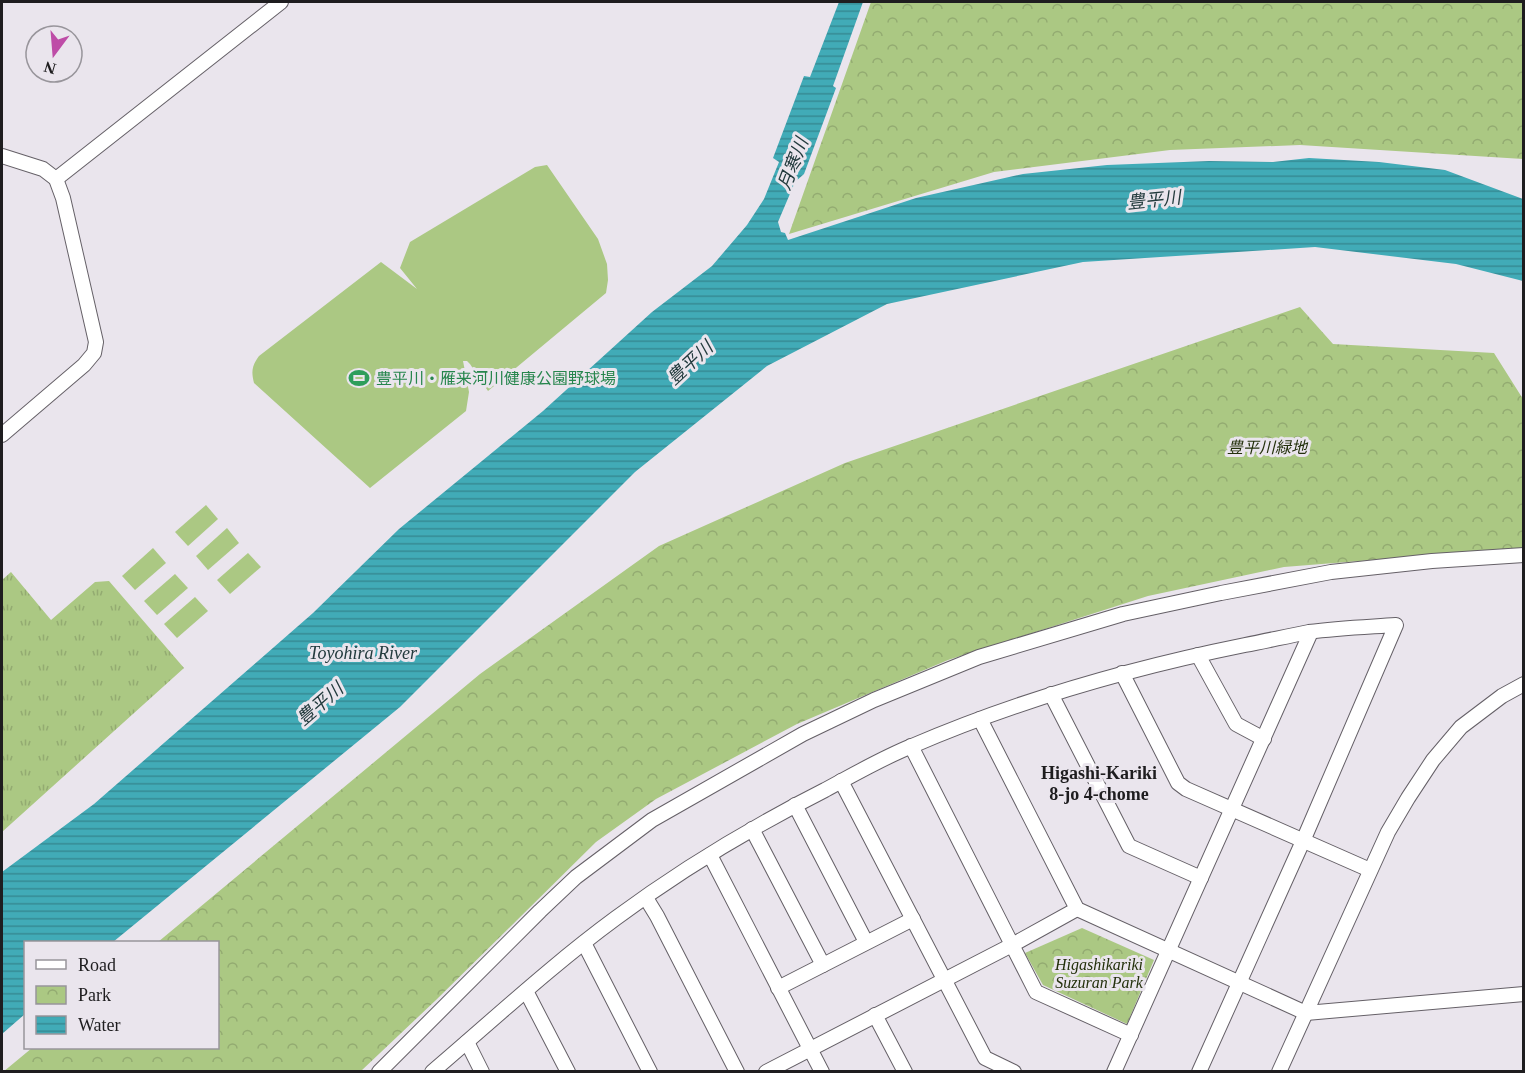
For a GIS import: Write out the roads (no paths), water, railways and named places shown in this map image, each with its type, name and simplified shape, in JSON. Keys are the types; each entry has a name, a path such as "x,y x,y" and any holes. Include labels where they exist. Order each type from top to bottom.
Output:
{"street":[{"path":"56,179 281,2"},
{"path":"2,156 43,169 56,179 63,198 96,340 94,353 84,365 2,435"},
{"path":"379,1071 576,877 652,820 803,734 874,700 979,657 1123,614 1331,572 1432,561 1524,555"},
{"path":"432,1071 584,943 675,877 795,805 910,746 1051,694 1122,673 1311,632 1396,625 1303,841 1199,1071"},
{"path":"1114,1071 1311,632"},
{"path":"1198,655 1236,724 1264,739"},
{"path":"1122,673 1178,783 1186,789 1370,870"},
{"path":"1280,1071 1370,870 1388,832 1408,798 1433,760 1461,727 1502,696 1524,684"},
{"path":"1051,694 1129,846 1201,878"},
{"path":"980,719 1077,909 1306,1014 1524,994"},
{"path":"910,746 1036,992 1131,1035"},
{"path":"842,781 985,1058 1014,1071"},
{"path":"795,805 866,942"},
{"path":"752,829 822,964"},
{"path":"710,855 822,1071"},
{"path":"646,898 737,1071"},
{"path":"766,1071 1012,945 1077,909"},
{"path":"778,988 913,919"},
{"path":"584,943 650,1071"},
{"path":"526,991 568,1071"},
{"path":"875,1015 905,1071"},
{"path":"467,1042 482,1071"}],"water":[{"name":"Toyohira River","path":"839,2 863,2 833,86 836,88 804,174 795,182 778,222 781,232 785,233 788,240 916,198 1023,174 1107,165 1209,161 1273,162 1309,158 1379,162 1445,170 1523,199 1523,281 1456,264 1315,247 1083,262 887,304 767,366 635,472 400,707 114,941 24,941 24,1015 2,1034 2,872 94,804 313,613 399,529 543,411 652,312 712,266 747,225 764,199 779,162 773,158 804,76 810,77"}],"place":[{"name":"豊平川・雁来河川健康公園野球場","path":"359,378"}],"district":[{"name":"Higashi-Kariki 8-jo 4-chome","path":"1099,783"}],"water label":[{"name":"月寒川","path":"793,164"},
{"name":"豊平川","path":"1154,200"},
{"name":"豊平川","path":"690,363"},
{"name":"豊平川","path":"320,704"}],"park label":[{"name":"豊平川緑地","path":"1267,447"},
{"name":"Higashikariki Suzuran Park","path":"1099,973"}]}
